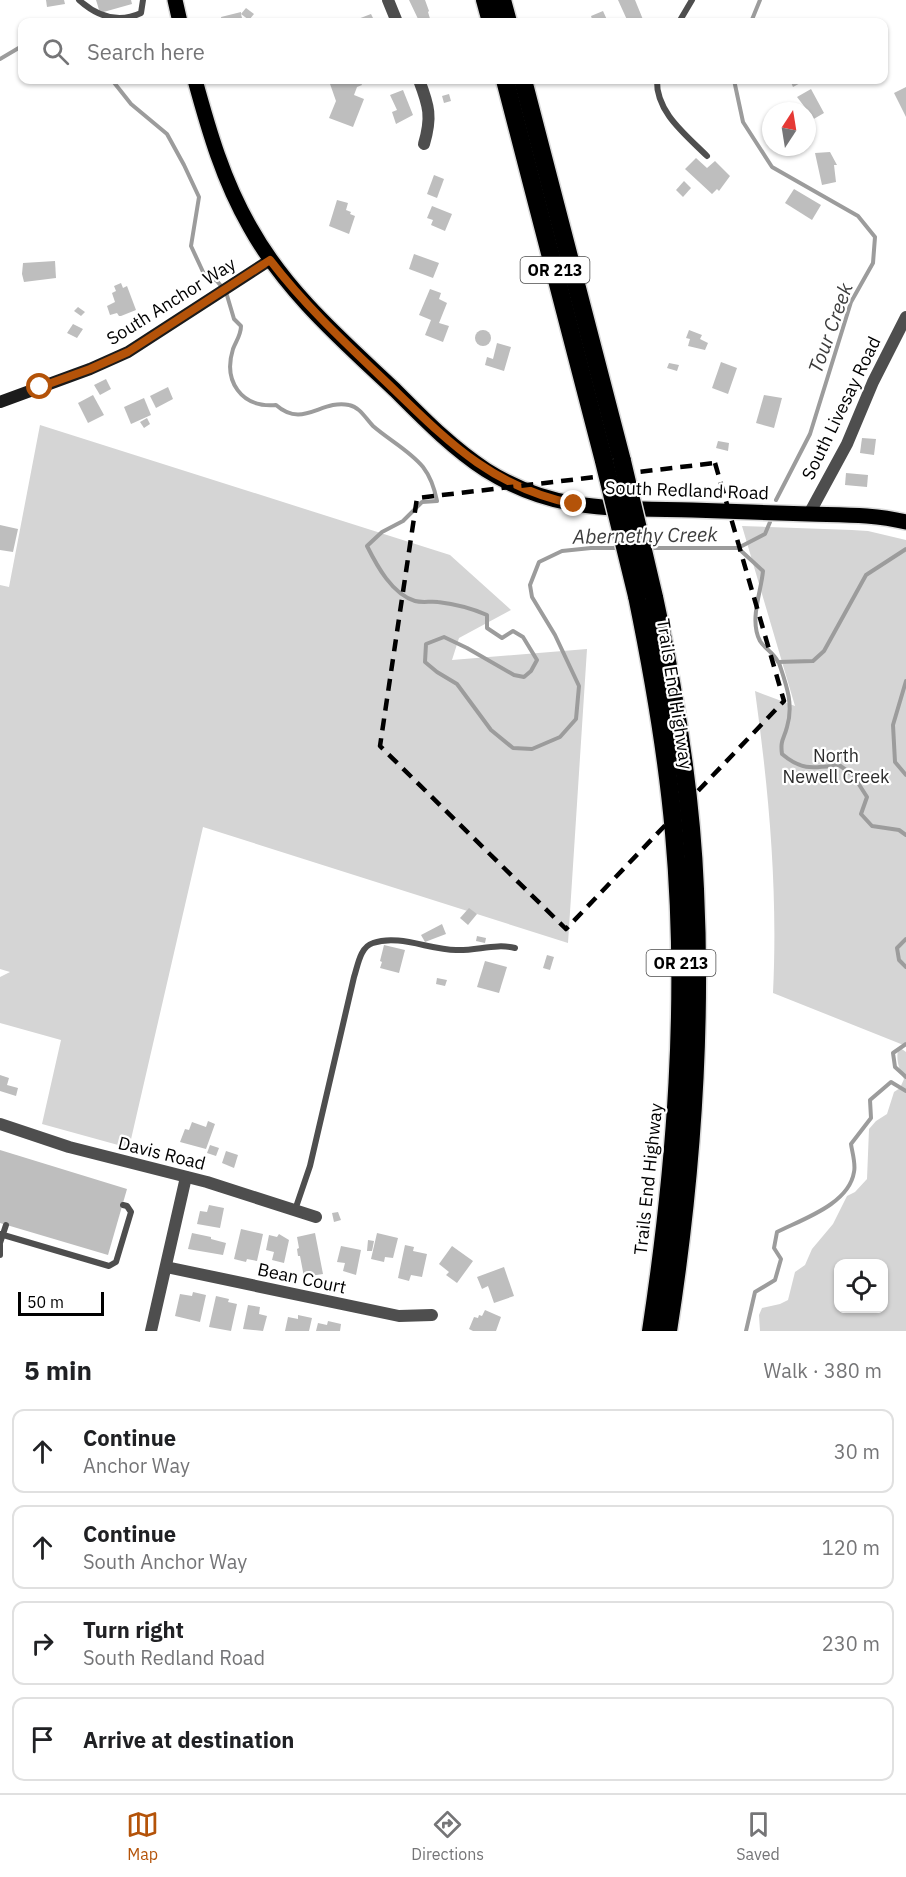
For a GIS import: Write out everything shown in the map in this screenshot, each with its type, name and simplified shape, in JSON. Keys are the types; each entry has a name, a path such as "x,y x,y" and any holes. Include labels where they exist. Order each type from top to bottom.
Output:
{"highway":[{"path":"485,0 490,18"},
{"path":"502,0 507,18"},
{"name":"Trails End Highway","path":"506,84 613,461"},
{"name":"Trails End Highway","path":"523,84 646,597 669,666 689,805 698,955 697,1050 693,1120 681,1241 668,1331"},
{"name":"Trails End Highway","path":"646,597 678,875 680,955 678,1098 670,1190 651,1331"}],"main road":[{"path":"174,0 179,18"},
{"name":"South Redland Road","path":"196,84 220,164 250,227 270,260 324,322 441,435 477,465 509,483 554,500 590,506 849,514 906,522"}],"street":[{"path":"388,0 395,18"},
{"path":"421,84 429,105 430,116 424,144"},
{"name":"South Anchor Way","path":"0,402 90,369 128,352 270,260"},
{"name":"South Livesay Road","path":"809,514 847,444 873,382 906,317"},
{"name":"Davis Road","path":"0,1124 69,1147 186,1177 316,1217"},
{"path":"151,1331 186,1177"},
{"name":"Bean Court","path":"166,1267 399,1316 432,1315"}],"lane":[{"path":"79,0 100,16 119,18"},
{"path":"131,18 141,13 143,0"},
{"path":"681,18 692,0"},
{"path":"657,84 657,93 670,119 706,156"},
{"path":"295,1211 310,1166 354,977 364,949 372,943 386,940 452,950 470,951 503,945 515,948"},
{"path":"1,1234 109,1266 116,1262 131,1212 123,1204"},
{"path":"0,1255 1,1234 6,1225"}],"highlighted area":[{"path":"715,463 784,701 566,929 380,746 417,498"}],"green space":[{"path":"40,425 450,555 511,610 459,638 452,660 587,649 568,943 203,827 129,1148 42,1124 61,1040 0,1023 0,977 10,972 0,969 0,585 9,587"},
{"name":"North Newell Creek","path":"742,526 868,531 906,540 906,1046 773,993 774,916 771,841 755,691 795,706"},
{"path":"899,1047 906,1052 906,1331 760,1331 759,1315 762,1308 788,1300 795,1272 805,1265 812,1249 833,1224 847,1196 855,1192 867,1179 869,1129 887,1114 894,1092 900,1088 904,1079 897,1055"}],"building":[{"path":"46,0 64,0 65,4 47,7"},
{"path":"96,0 131,0 132,4 100,13"},
{"path":"409,0 425,0 430,18 418,18"},
{"path":"618,0 635,0 642,18 626,18"},
{"path":"246,8 254,14 251,18 241,14"},
{"path":"603,11 606,18 592,18 591,16"},
{"path":"241,12 242,18 221,18 221,17"},
{"path":"371,14 373,18 360,18"},
{"path":"330,84 362,84 357,87 354,95 364,99 353,127 329,118 336,101"},
{"path":"906,87 906,117 894,93"},
{"path":"811,89 824,113 816,118 816,102 801,102 797,97"},
{"path":"403,90 413,115 396,124 392,112 397,110 390,95"},
{"path":"449,94 451,101 444,103 442,96"},
{"path":"830,152 837,165 834,165 836,182 822,185 816,153"},
{"path":"696,158 707,168 715,161 730,176 719,191 717,189 712,194 685,169"},
{"path":"434,175 444,179 437,198 427,194"},
{"path":"684,181 691,188 683,197 676,190"},
{"path":"794,189 821,205 812,220 785,203"},
{"path":"337,200 348,203 346,210 355,216 349,234 329,226"},
{"path":"432,206 452,214 445,231 431,225 433,220 427,218"},
{"path":"414,254 439,263 433,278 409,269"},
{"path":"55,261 56,278 24,282 23,263"},
{"path":"121,283 123,288 127,286 136,310 121,316 117,313 110,315 107,306 115,302 112,293 116,291 114,286"},
{"path":"430,289 441,293 439,299 447,303 439,323 449,326 443,342 425,335 431,320 419,315"},
{"path":"78,307 85,312 81,316 74,311"},
{"path":"73,324 83,329 77,338 67,333"},
{"path":"483,330 491,338 483,346 475,338"},
{"path":"689,330 702,335 700,339 708,343 705,350 688,346 690,339 686,338"},
{"path":"497,343 511,347 504,371 485,365 487,357 493,359"},
{"path":"721,362 737,368 728,394 712,388"},
{"path":"669,363 679,365 677,371 667,368"},
{"path":"106,379 111,389 100,395 94,385"},
{"path":"168,387 173,399 156,408 150,396"},
{"path":"93,395 104,415 88,423 78,403"},
{"path":"764,395 782,398 774,428 756,423"},
{"path":"144,398 151,415 131,424 124,407"},
{"path":"147,418 150,424 144,428 140,422"},
{"path":"862,438 876,439 874,455 860,453"},
{"path":"718,441 729,443 728,451 716,448"},
{"path":"846,473 868,475 867,487 845,485"},
{"path":"0,525 18,529 13,552 0,550"},
{"path":"469,908 477,914 468,925 460,918"},
{"path":"442,924 446,934 425,942 421,935"},
{"path":"477,936 486,938 485,943 476,941"},
{"path":"384,945 405,950 399,973 380,968"},
{"path":"547,955 554,957 550,970 543,968"},
{"path":"485,961 507,967 499,993 477,987"},
{"path":"437,978 447,980 445,986 436,984"},
{"path":"0,1075 9,1078 7,1085 18,1088 16,1096 0,1091"},
{"path":"208,1121 215,1124 206,1149 180,1142 185,1129 189,1130 192,1122 206,1127"},
{"path":"210,1145 219,1148 216,1156 207,1153"},
{"path":"0,1150 127,1189 108,1255 0,1223"},
{"path":"226,1151 238,1155 234,1168 222,1163"},
{"path":"209,1205 224,1208 220,1228 197,1224 200,1211 207,1212"},
{"path":"338,1212 341,1220 334,1222 332,1213"},
{"path":"241,1229 263,1234 257,1261 247,1259 246,1262 234,1259"},
{"path":"192,1233 226,1243 223,1255 188,1249"},
{"path":"315,1233 323,1274 304,1277 300,1256 298,1256 297,1237"},
{"path":"377,1233 398,1238 393,1258 385,1257 384,1262 371,1259"},
{"path":"279,1234 289,1240 284,1263 272,1260 274,1252 266,1250 269,1235 277,1237"},
{"path":"368,1240 374,1241 372,1251 367,1251"},
{"path":"405,1245 414,1247 413,1251 427,1254 422,1277 411,1275 409,1281 398,1278"},
{"path":"341,1246 361,1250 356,1275 343,1271 345,1263 337,1262"},
{"path":"452,1246 473,1261 457,1283 446,1275 449,1272 439,1264"},
{"path":"504,1267 514,1296 494,1303 488,1286 482,1289 477,1277"},
{"path":"193,1292 206,1295 200,1322 175,1316 180,1294 192,1296"},
{"path":"216,1296 229,1299 228,1302 237,1304 231,1331 209,1327"},
{"path":"248,1305 260,1307 259,1314 267,1316 263,1331 243,1329"},
{"path":"485,1310 501,1317 496,1331 469,1329 474,1317 482,1316"},
{"path":"298,1315 312,1318 309,1331 285,1331 288,1317 298,1319"},
{"path":"328,1321 341,1324 340,1331 316,1331 318,1323 327,1325"}],"waterway":[{"name":"Tour Creek","path":"753,18 760,0"},
{"name":"Abernethy Creek","path":"0,59 18,48"},
{"name":"Abernethy Creek","path":"115,84 131,104 167,134 199,197 191,246 204,274 217,281 226,292 234,319 241,326 231,361 233,382 238,390 253,402 276,405 286,412 295,414 304,414 339,404 353,406 373,426 418,461 426,471 437,501 422,502 403,521 382,532 367,546 392,586 407,597 418,602 444,603 475,610 487,615 487,628 502,638 513,631 523,637 537,660 531,671 524,677 514,675 444,637 426,644 425,662 457,684 491,730 513,748 532,749 560,737 576,719 579,686 555,635 532,597 530,585 539,562 562,551 620,548"},
{"name":"Tour Creek","path":"735,84 743,122 772,167 858,216 875,237 873,263 851,302 810,434 776,500"},
{"name":"Tour Creek","path":"738,548 765,534 770,522"},
{"name":"Abernethy Creek","path":"648,548 738,548 763,571 756,615 757,633 762,644 778,662 813,661 824,651 866,575 906,549"},
{"path":"779,663 790,710 782,742 782,754 802,766 839,765 853,775 867,797 861,814 872,826 899,830 906,835"},
{"name":"Abernethy Creek","path":"906,681 893,725 895,762 906,775"},
{"path":"906,939 897,948 899,960 906,967"},
{"path":"906,1044 893,1053 895,1067 906,1077"},
{"path":"746,1331 755,1292 775,1280 781,1259 774,1248 777,1232 811,1216 844,1193 854,1169 851,1144 871,1118 870,1100 891,1082 906,1091"}],"route":[{"path":"40,387 128,352 270,260 324,322 441,435 477,465 519,488 574,504"}]}
